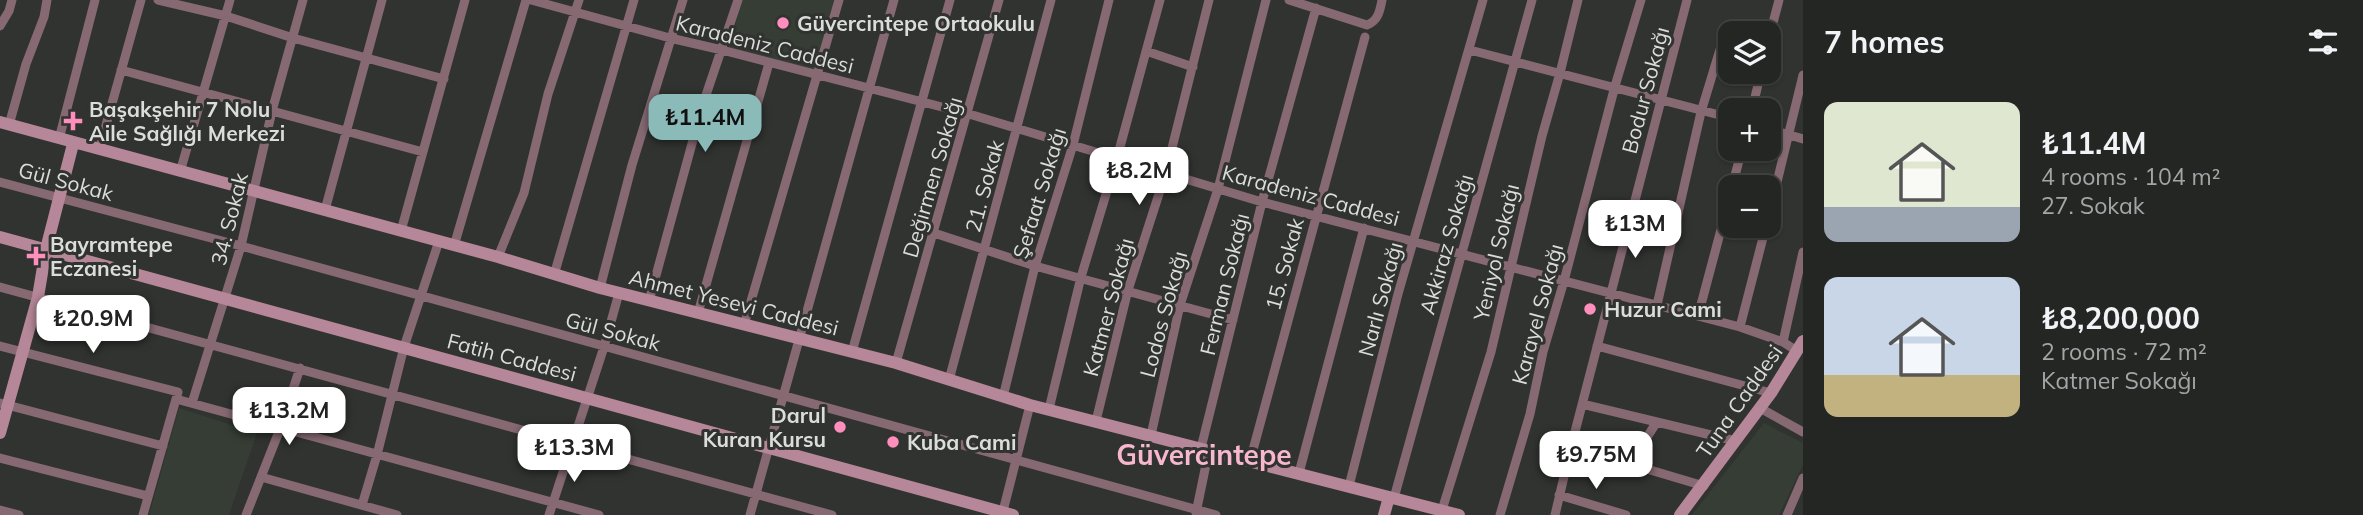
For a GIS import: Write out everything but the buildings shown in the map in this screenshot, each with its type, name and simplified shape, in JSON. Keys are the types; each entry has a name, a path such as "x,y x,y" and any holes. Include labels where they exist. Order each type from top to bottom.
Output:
{"main road":[{"name":"Ahmet Yesevi Caddesi","path":"4,124 498,257 600,288 896,363 1030,405 1459,515"},
{"path":"0,433 4,404 38,297 46,249 73,144"},
{"name":"Fatih Caddesi","path":"0,237 404,346 1006,514"},
{"name":"Tuna Caddesi","path":"1680,515 1771,393 1800,346"},
{"path":"1384,515 1392,497"}],"street":[{"path":"0,26 12,0"},
{"path":"4,124 44,17 47,0"},
{"path":"59,139 95,0"},
{"path":"99,149 141,0"},
{"path":"158,0 226,16 293,38 444,79"},
{"path":"180,172 230,0"},
{"name":"34. Sokak","path":"192,403 241,246 272,111 303,0"},
{"path":"325,210 382,0"},
{"path":"401,231 465,0"},
{"path":"454,246 529,0"},
{"name":"Karadeniz Caddesi","path":"529,0 922,101 1262,202 1740,327 1800,346"},
{"path":"498,257 524,193 548,94 579,0"},
{"path":"554,275 634,0"},
{"path":"600,288 683,0"},
{"path":"649,301 702,107 738,0"},
{"path":"744,325 839,0"},
{"path":"750,515 894,0"},
{"path":"852,352 950,0"},
{"name":"Değirmen Sokağı","path":"896,363 969,114 999,0"},
{"name":"21. Sokak","path":"949,380 1051,0"},
{"name":"Şefaat Sokağı","path":"1003,397 1035,266 1073,145 1109,0"},
{"path":"1049,410 1081,277 1160,0"},
{"name":"Katmer Sokağı","path":"1096,421 1128,290 1166,172 1209,0"},
{"name":"Lodos Sokağı","path":"1150,436 1180,305 1218,189 1266,0"},
{"path":"1289,0 1367,25 1373,23 1379,15 1382,0"},
{"name":"Narlı Sokağı","path":"1349,486 1414,240 1483,0"},
{"name":"Akkiraz Sokağı","path":"1392,497 1532,0"},
{"name":"Yeniyol Sokağı","path":"1442,510 1490,352 1578,0"},
{"name":"Karayel Sokağı","path":"1500,515 1530,414 1543,352 1615,86 1641,0"},
{"name":"Bodur Sokağı","path":"1555,515 1687,0"},
{"path":"1773,21 1779,0"},
{"name":"Ferman Sokağı","path":"1197,513 1205,449 1233,320 1262,202 1316,8"},
{"name":"15. Sokak","path":"1250,461 1365,37"},
{"path":"1470,50 1718,115"},
{"path":"1146,51 1193,67"},
{"path":"1657,305 1702,111 1718,57"},
{"path":"698,313 769,63"},
{"path":"121,70 423,152"},
{"path":"1780,175 1803,75"},
{"path":"1781,132 1803,139"},
{"name":"Gül Sokak","path":"0,182 785,395 1197,513 1216,515"},
{"path":"1298,473 1364,228"},
{"path":"934,233 1035,266 1233,320"},
{"path":"1698,316 1719,238"},
{"path":"1740,327 1763,238"},
{"path":"362,505 404,346 439,241"},
{"path":"1783,342 1803,252"},
{"path":"0,286 832,515"},
{"path":"549,515 619,293"},
{"path":"0,346 177,395 192,403 280,429 600,515"},
{"path":"1597,346 1771,393"},
{"path":"246,515 280,429 300,368"},
{"path":"143,515 177,395"},
{"path":"4,404 163,446"},
{"path":"1582,404 1736,441"},
{"path":"1006,514 1015,459 1030,405"},
{"path":"1760,408 1803,432"},
{"path":"1630,464 1657,423"},
{"path":"1570,451 1630,464 1704,486"},
{"path":"0,458 148,496"},
{"path":"261,477 397,515"},
{"path":"1787,515 1803,478"},
{"path":"1559,495 1626,515"},
{"path":"0,510 19,515"}],"shaded area":[{"name":"Güvercintepe Ortaokulu","path":"742,0 837,0 817,72 729,48"},
{"path":"179,408 257,433 229,515 149,515"},
{"path":"1764,423 1803,443 1803,465 1779,515 1692,515"}],"place":[{"name":"Güvercintepe Ortaokulu","path":"783,23"},
{"name":"Başakşehir 7 Nolu Aile Sağlığı Merkezi","path":"73,121"},
{"name":"Bayramtepe Eczanesi","path":"36,256"},
{"name":"Huzur Cami","path":"1590,309"},
{"name":"Darul Kuran Kursu","path":"840,427"},
{"name":"Kuba Cami","path":"893,442"}],"district":[{"name":"Güvercintepe","path":"1204,454"}]}
